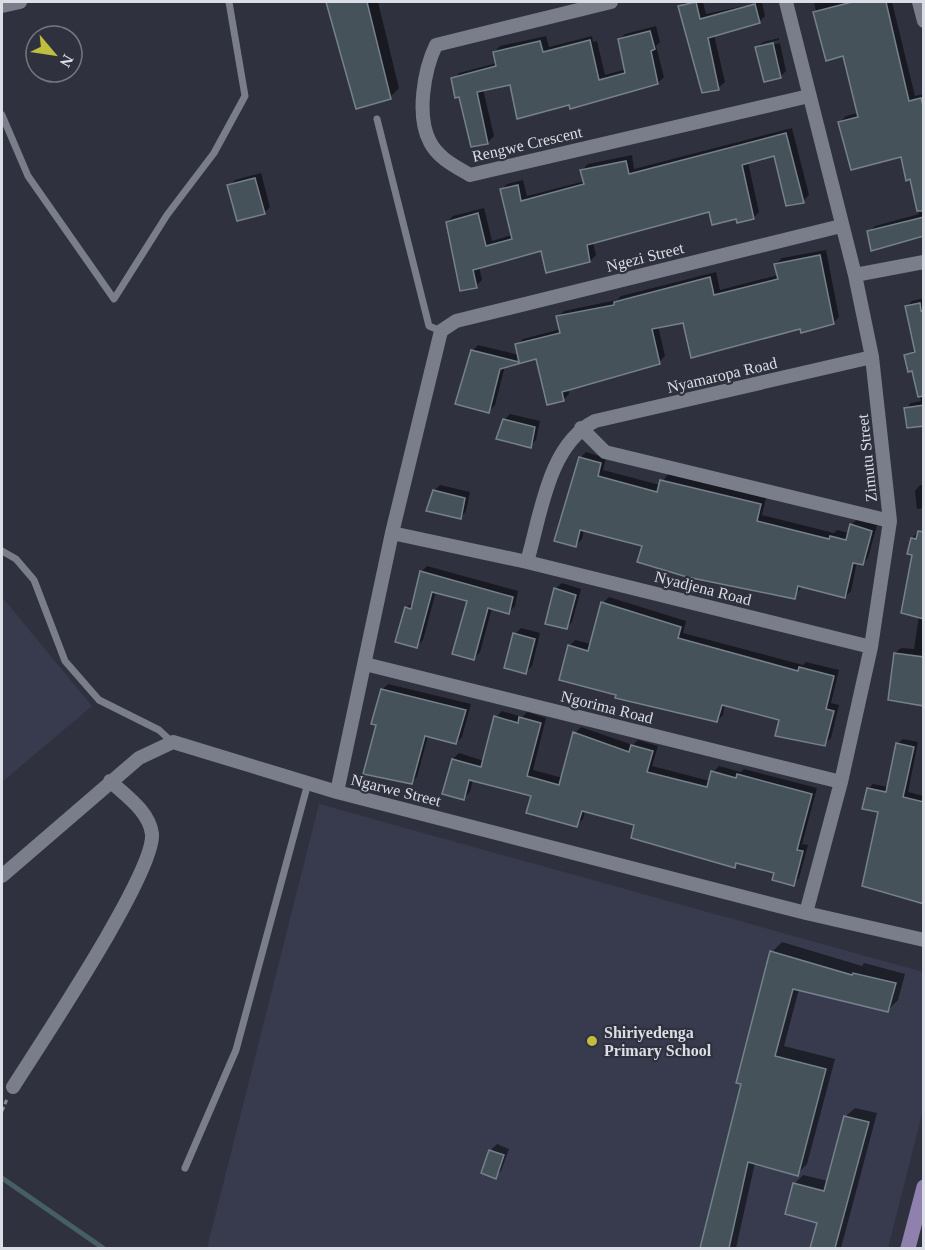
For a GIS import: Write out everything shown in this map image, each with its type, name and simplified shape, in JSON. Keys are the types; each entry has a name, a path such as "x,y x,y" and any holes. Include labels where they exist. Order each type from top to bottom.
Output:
{"street":[{"path":"2,6 20,2"},
{"name":"Rengwe Crescent","path":"611,2 436,45 428,62 423,91 425,122 430,142 445,159 470,175 809,96"},
{"name":"Zimutu Street","path":"786,2 855,275 872,357 890,520 871,647 840,782 806,913"},
{"path":"919,2 924,21"},
{"name":"Ngezi Street","path":"441,331 456,321 841,226"},
{"path":"855,275 924,262"},
{"name":"Ngarwe Street","path":"441,331 392,532 337,792 806,913 924,940"},
{"name":"Nyamaropa Road","path":"580,428 595,421 872,357"},
{"path":"527,561 552,475 566,443 580,428 605,452 890,520"},
{"name":"Nyadjena Road","path":"392,532 527,561 871,647"},
{"name":"Ngorima Road","path":"365,664 840,782"},
{"path":"2,876 139,758 173,742 337,792"},
{"path":"14,1087 117,918 148,857 152,835 147,816 110,781"},
{"path":"911,1248 924,1187"}],"lane":[{"path":"2,115 28,176 114,299 167,215 214,153 245,96 229,2"},
{"path":"377,118 429,326 441,331"},
{"path":"2,551 16,560 34,580 65,661 99,700 159,730 173,742"},
{"path":"185,1168 236,1050 308,783"}],"shaded area":[{"path":"2,597 92,706 2,782"},
{"name":"Shiriyedenga Primary School","path":"319,804 923,972 923,1110 888,1248 207,1248"}],"building":[{"path":"326,2 367,2 391,99 356,109"},
{"path":"696,2 700,19 755,4 760,23 708,38 719,90 702,93 678,6"},
{"path":"852,2 886,2 909,101 921,98 924,109 924,211 917,211 910,179 906,181 901,157 851,170 838,122 858,117 843,56 826,61 813,12"},
{"path":"650,31 655,49 651,51 658,84 570,109 569,105 517,119 510,85 477,92 488,144 471,147 459,97 455,98 451,78 496,66 493,52 540,41 543,52 590,40 599,80 625,73 618,39"},
{"path":"773,43 781,78 764,82 755,47"},
{"path":"786,133 804,203 786,206 774,156 742,165 754,219 737,223 736,219 712,225 709,212 587,245 590,262 546,273 541,251 473,270 477,288 460,291 446,222 478,213 486,246 512,239 500,189 518,185 521,201 584,184 580,170 626,161 629,174"},
{"path":"255,178 265,214 237,221 227,185"},
{"path":"924,217 924,236 871,251 867,231"},
{"path":"820,255 834,324 801,333 800,329 691,358 683,323 652,329 660,364 562,392 564,401 547,405 536,359 500,369 489,413 455,404 471,350 519,362 515,344 560,333 556,316 614,305 614,302 710,277 714,295 778,279 774,264"},
{"path":"920,303 921,311 924,310 924,396 918,397 912,371 908,372 904,355 915,352 905,306"},
{"path":"924,405 924,426 907,428 904,408"},
{"path":"503,419 535,427 531,448 496,439"},
{"path":"579,457 601,463 598,476 657,492 660,480 761,504 757,521 829,539 830,536 846,540 850,524 872,531 863,565 853,563 845,598 798,586 795,599 687,577 637,562 642,546 580,530 576,547 554,541"},
{"path":"433,490 465,498 461,519 426,511"},
{"path":"918,531 924,532 924,619 901,613 912,555 907,554 911,538 916,539"},
{"path":"420,571 513,597 509,614 488,608 474,660 452,654 467,601 432,592 417,648 395,642 405,607 411,609"},
{"path":"554,588 576,595 567,629 545,624"},
{"path":"601,602 681,627 678,638 798,671 799,667 834,676 826,709 834,711 825,746 775,736 779,720 722,705 717,722 615,698 616,695 559,680 568,645 588,651"},
{"path":"513,633 535,639 526,674 504,668"},
{"path":"894,653 924,657 924,706 888,700"},
{"path":"381,689 466,710 456,744 425,736 412,784 363,774 376,725 371,724"},
{"path":"494,716 518,723 519,717 541,723 527,776 559,785 573,732 629,752 631,745 653,751 647,772 707,787 711,771 736,778 737,774 812,794 797,850 803,851 794,886 772,880 774,873 736,863 735,868 631,838 634,825 582,811 577,827 526,813 531,796 469,780 464,800 442,794 452,759 481,767"},
{"path":"896,743 914,747 903,797 924,802 924,904 862,886 878,812 862,809 867,788 886,792"},
{"path":"770,951 852,975 853,973 896,983 888,1012 793,989 775,1056 826,1069 798,1176 748,1162 729,1248 700,1248 741,1084 736,1083"},
{"path":"844,1116 869,1122 835,1248 810,1248 817,1223 785,1214 793,1183 824,1191"},
{"path":"489,1150 504,1155 496,1179 481,1173"}],"waterway":[{"path":"2,1178 103,1248"}],"place":[{"name":"Shiriyedenga Primary School","path":"592,1041"}]}
